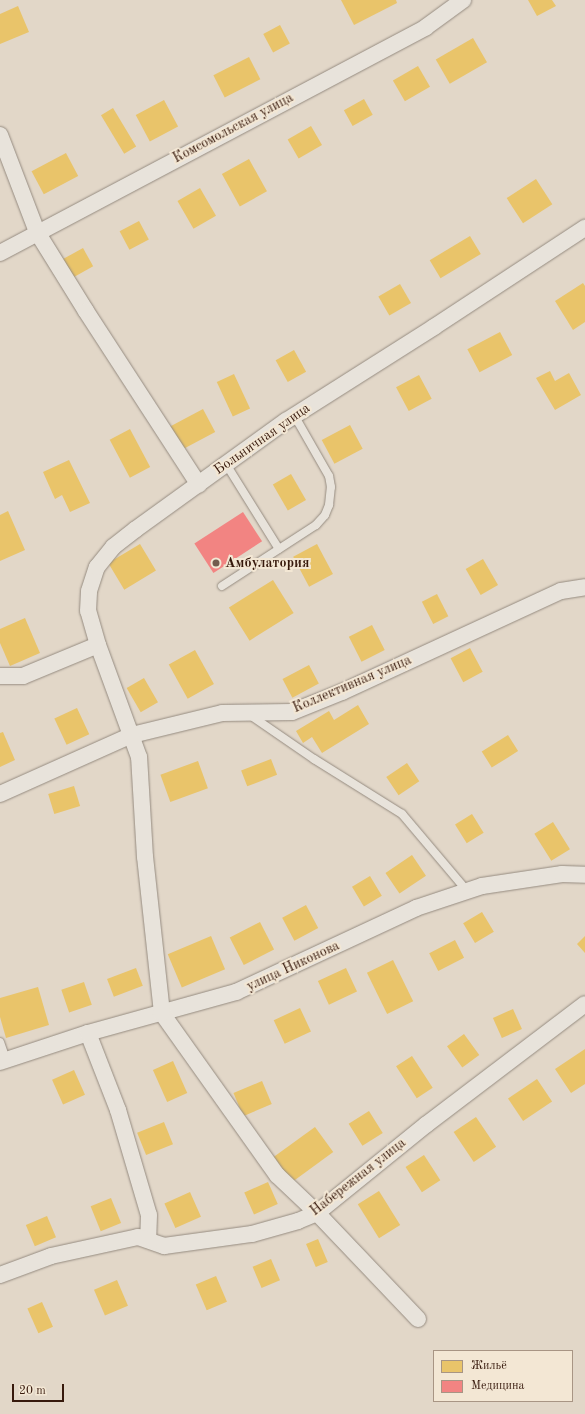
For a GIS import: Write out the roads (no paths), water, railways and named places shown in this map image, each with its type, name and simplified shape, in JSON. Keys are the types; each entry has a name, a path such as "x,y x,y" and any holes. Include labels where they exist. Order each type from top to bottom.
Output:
{"street":[{"name":"Комсомольская улица","path":"0,253 426,26 464,0"},
{"path":"0,135 37,232 86,311 199,485"},
{"name":"Больничная улица","path":"162,1013 146,857 139,757 98,645 88,611 89,591 97,567 113,547 294,415 434,327 585,228"},
{"name":"Коллективная улица","path":"0,794 132,735 222,712 292,712 342,692 560,591 585,586"},
{"path":"0,676 23,676 98,645"},
{"name":"улица Никонова","path":"3,1060 88,1033 236,992 416,908 482,886 562,874 585,875"},
{"name":"Набережная улица","path":"0,1275 51,1256 138,1237 164,1246 252,1234 298,1221 317,1213 427,1124 585,1004"},
{"path":"162,1013 277,1175 317,1213 418,1320"},
{"path":"88,1033 118,1110 149,1215 148,1240"}],"lane":[{"path":"222,586 316,525 325,515 329,505 331,487 329,476 294,415"},
{"path":"226,464 279,549"},
{"path":"246,712 314,759 402,814 467,891"},
{"path":"0,1042 3,1060"}],"place":[{"name":"Амбулатория","path":"216,563"}]}
